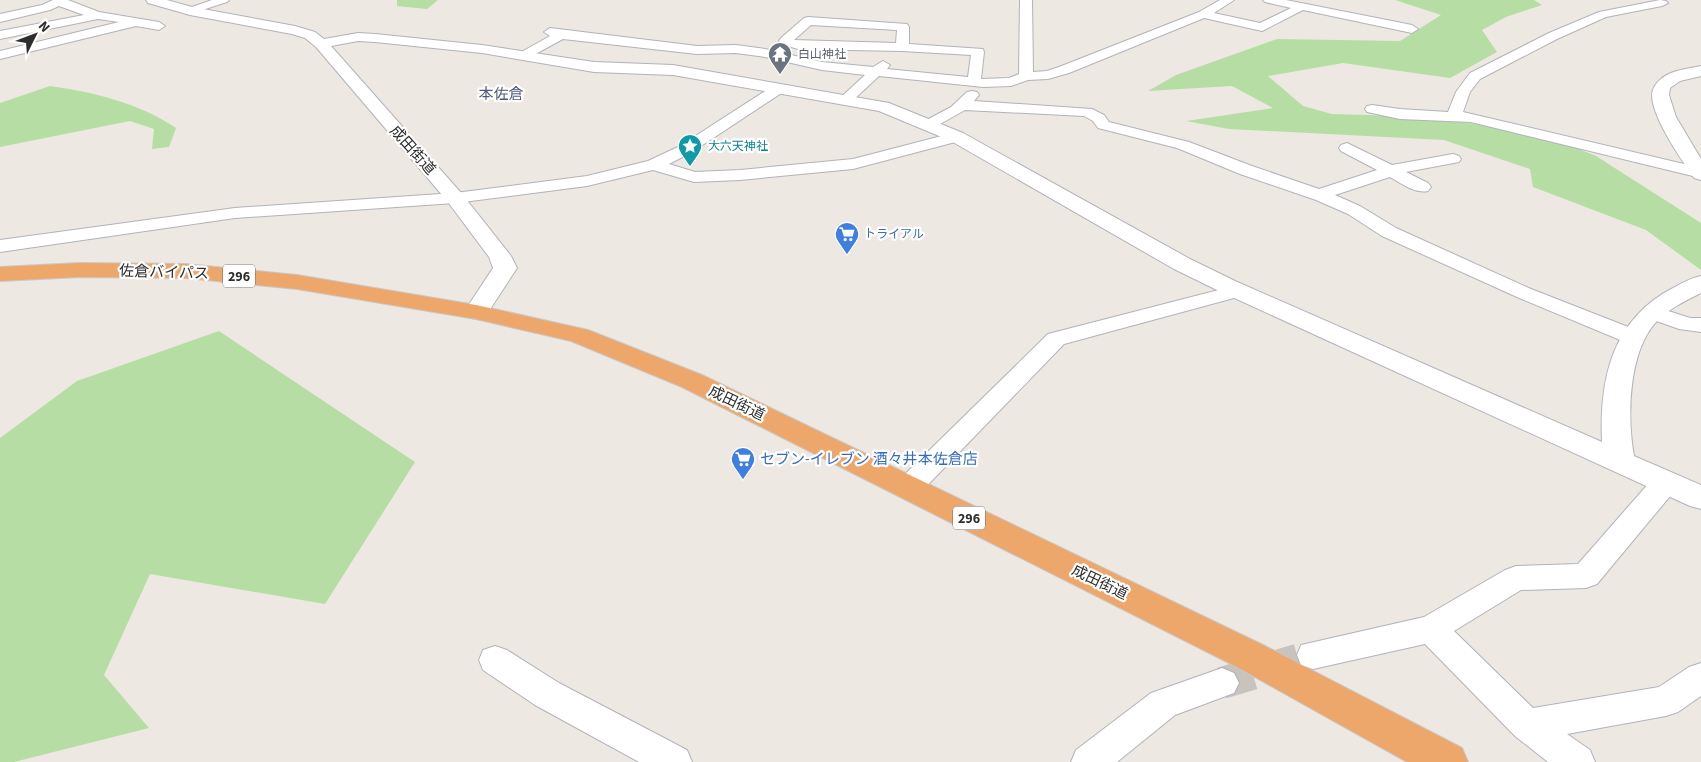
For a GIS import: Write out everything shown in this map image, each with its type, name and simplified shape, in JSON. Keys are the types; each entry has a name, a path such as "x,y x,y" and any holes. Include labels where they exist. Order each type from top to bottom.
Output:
{"highway":[{"name":"佐倉バイパス","path":"0,274 80,270 186,271 297,282 476,312"},
{"name":"成田街道","path":"476,312 579,335 692,380 1250,656 1446,762"}],"street":[{"name":"成田街道","path":"153,0 168,5 190,6 295,30 310,36 322,44 455,198 500,256 505,268 476,312"},
{"path":"190,6 223,0"},
{"path":"1026,0 1026,76"},
{"path":"523,55 556,34 697,50 736,49 783,56 822,66 876,72 979,82 1010,82 1026,76 1064,70 1203,14 1228,0"},
{"path":"1269,0 1412,28"},
{"path":"0,18 46,8 60,1 96,15 159,26"},
{"path":"1455,115 1463,92 1475,76 1553,36 1603,14 1662,3"},
{"path":"1203,14 1262,27 1301,7"},
{"path":"888,26 895,14"},
{"path":"0,35 96,15"},
{"path":"846,99 876,72 890,56 898,44 903,27 808,20 785,41 798,45 898,44"},
{"path":"0,55 136,22"},
{"path":"796,32 978,52 979,82 962,105 928,125"},
{"path":"322,44 358,37 375,38 523,55 594,67 673,70 883,107 957,138 1182,264 1238,291 1701,498"},
{"path":"783,56 798,45"},
{"path":"1701,71 1681,76 1665,83 1661,88 1660,95 1663,109 1701,173"},
{"path":"0,246 235,214 455,198 587,181 654,164 686,149 778,89"},
{"path":"962,105 1087,112 1099,118 1103,125 1184,145 1246,170 1319,195 1354,210 1389,232 1524,293 1634,336"},
{"path":"1372,109 1400,114 1455,115 1701,173"},
{"path":"654,164 694,177 740,176 853,164 957,138"},
{"path":"1347,148 1422,187"},
{"path":"1319,195 1391,171 1453,159"},
{"path":"1620,461 1615,440 1620,373 1624,355 1646,318 1661,305 1701,283"},
{"path":"908,488 1056,339 1238,291"},
{"path":"1653,312 1687,324 1701,325"},
{"path":"1313,655 1431,629 1516,578 1586,576 1666,482"},
{"path":"1431,629 1527,725 1577,762"},
{"path":"495,660 547,694 674,762"},
{"path":"1527,725 1666,701 1701,677"},
{"path":"1089,762 1163,704 1222,682"}],"green space":[{"path":"397,0 438,0 427,9 397,6"},
{"path":"1395,0 1534,0 1542,5 1506,17 1482,30 1497,52 1450,78 1343,63 1268,76 1303,106 1332,114 1435,117 1549,137 1596,156 1701,223 1701,270 1646,230 1533,187 1530,169 1444,140 1229,129 1186,121 1273,108 1232,86 1148,91 1176,75 1277,39 1400,41 1441,15"},
{"path":"50,86 99,95 131,105 162,119 176,128 169,147 152,149 154,129 130,121 0,147 0,103"},
{"path":"219,331 415,462 325,604 150,574 104,675 149,728 14,762 0,762 0,438 77,381"}],"tunnel":[{"path":"1222,683 1313,655"}],"place":[{"name":"白山神社","path":"780,75"},
{"name":"大六天神社","path":"690,167"},
{"name":"トライアル","path":"847,255"},
{"name":"セブン-イレブン 酒々井本佐倉店","path":"743,480"}],"district":[{"name":"本佐倉","path":"501,94"}]}
